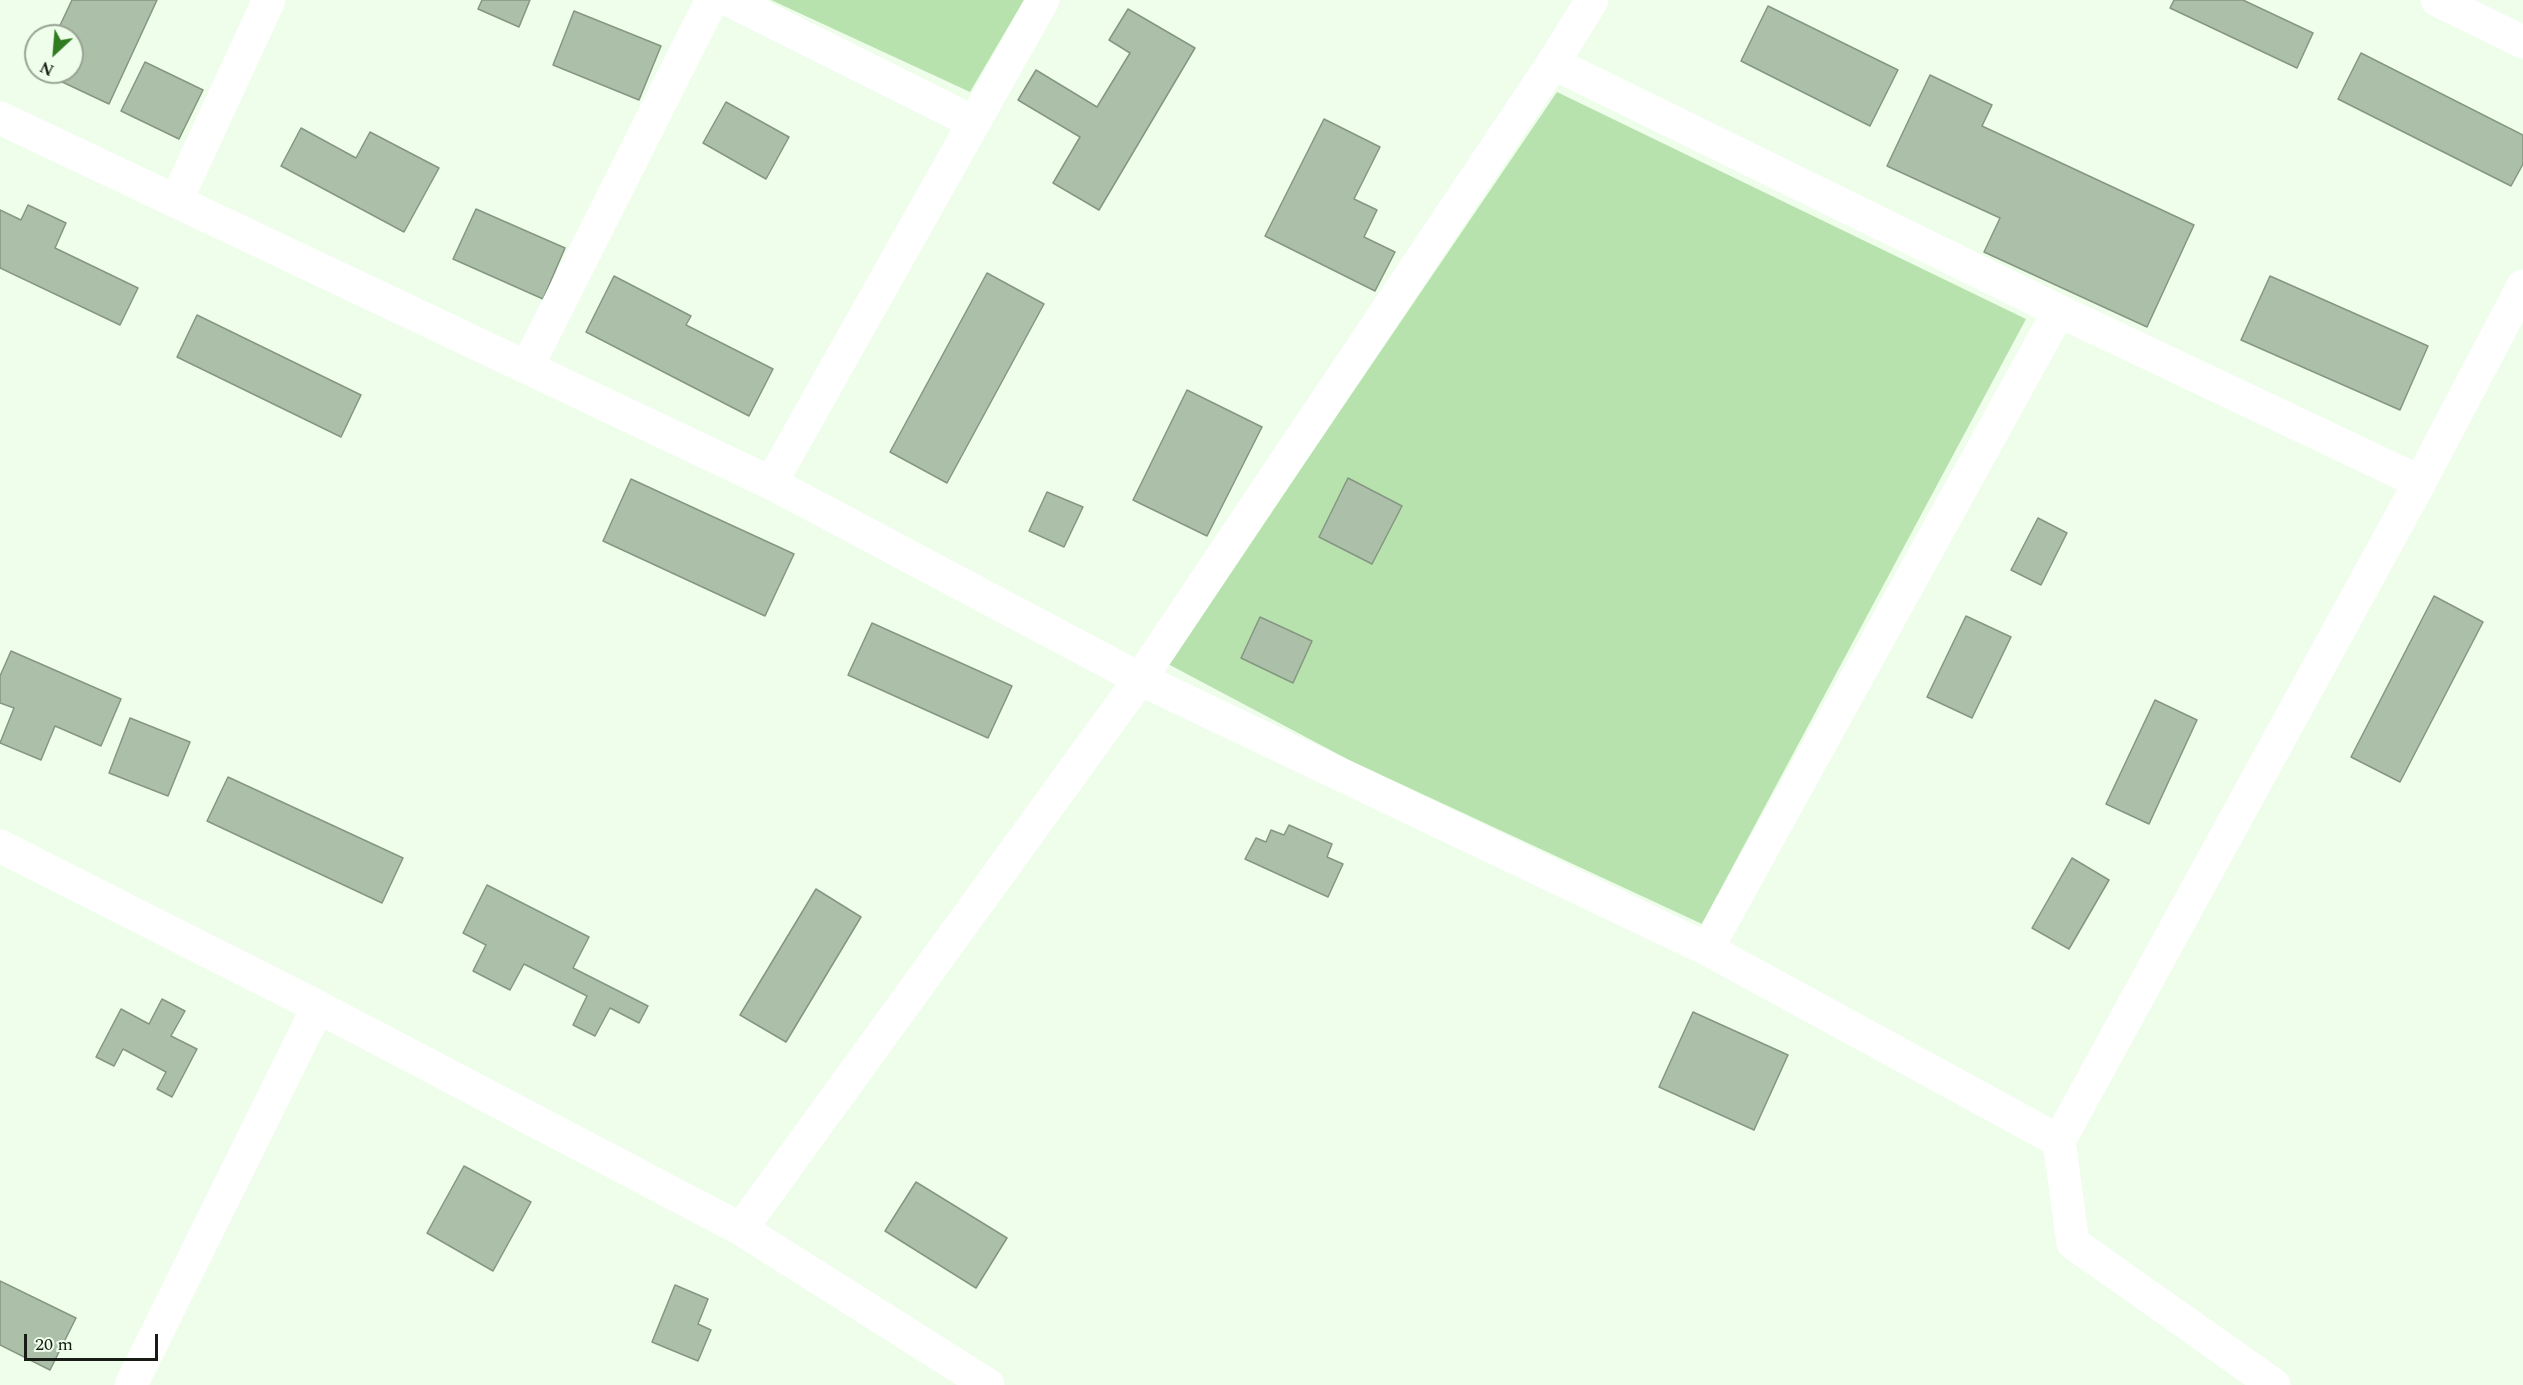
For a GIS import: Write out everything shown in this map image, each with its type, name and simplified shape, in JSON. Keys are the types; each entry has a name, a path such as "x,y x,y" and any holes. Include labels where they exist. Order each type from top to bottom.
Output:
{"street":[{"path":"176,201 269,0"},
{"path":"527,367 712,0"},
{"path":"729,0 973,122"},
{"path":"771,483 1043,0"},
{"path":"741,1229 1140,679 1553,63 1592,0"},
{"path":"2437,0 2523,42"},
{"path":"1553,63 2059,312 2420,482"},
{"path":"0,118 771,483 1140,679 1707,949 2059,1141"},
{"path":"2274,1385 2073,1243 2059,1141 2420,482 2523,286"},
{"path":"1707,949 2059,312"},
{"path":"0,846 318,1007 741,1229 988,1385"},
{"path":"131,1385 318,1007"}],"green space":[{"path":"771,0 1024,0 970,92"},
{"path":"1557,92 2026,319 1702,924 1349,760 1168,664"}],"building":[{"path":"72,0 157,0 109,104 66,84 84,84 84,24 61,24"},
{"path":"482,0 530,0 519,27 478,9"},
{"path":"2174,0 2243,0 2313,33 2297,68 2170,8"},
{"path":"1768,6 1898,70 1870,126 1741,61"},
{"path":"1128,9 1195,48 1099,210 1053,183 1080,137 1018,100 1036,70 1097,107 1130,53 1109,40"},
{"path":"574,11 661,46 639,100 553,65"},
{"path":"2361,53 2523,135 2523,164 2511,186 2338,99"},
{"path":"145,62 203,90 179,139 121,111"},
{"path":"1930,75 1992,105 1982,126 2194,225 2147,327 1984,252 2000,218 1887,166"},
{"path":"726,102 789,137 766,179 703,143"},
{"path":"1324,119 1380,147 1354,199 1377,210 1364,237 1395,252 1375,291 1265,236"},
{"path":"301,128 356,158 370,132 439,168 404,232 281,166"},
{"path":"28,205 66,223 55,248 138,288 120,325 0,268 0,210 21,220"},
{"path":"476,209 565,248 543,299 453,259"},
{"path":"987,273 1044,304 947,483 890,452"},
{"path":"614,276 691,316 686,325 773,369 749,416 586,332"},
{"path":"2270,276 2428,346 2400,410 2241,340"},
{"path":"197,315 361,395 341,437 177,357"},
{"path":"1187,390 1262,427 1207,536 1133,500"},
{"path":"1348,478 1402,506 1372,564 1319,537"},
{"path":"631,479 794,554 765,616 603,541"},
{"path":"1047,492 1083,507 1064,547 1029,531"},
{"path":"2038,518 2067,533 2041,585 2011,570"},
{"path":"2434,596 2483,622 2400,782 2351,757"},
{"path":"1966,616 2011,637 1972,718 1927,697"},
{"path":"1260,617 1312,641 1293,683 1241,658"},
{"path":"872,623 1012,686 988,738 848,675"},
{"path":"11,651 121,699 101,746 55,726 41,760 0,743 14,708 0,703 0,676"},
{"path":"2155,700 2197,720 2149,824 2106,804"},
{"path":"130,718 190,742 168,796 109,773"},
{"path":"228,777 403,858 382,903 207,821"},
{"path":"1289,825 1332,844 1327,857 1343,864 1328,897 1245,859 1256,838 1266,842 1271,830 1284,835"},
{"path":"2072,858 2109,880 2069,949 2032,928"},
{"path":"487,885 589,937 573,968 648,1006 639,1023 610,1008 595,1036 573,1025 587,996 524,964 510,990 473,971 486,945 463,933"},
{"path":"816,889 861,917 786,1042 740,1015"},
{"path":"162,999 185,1011 171,1036 197,1049 172,1097 157,1089 166,1072 123,1049 114,1066 96,1057 121,1009 149,1024"},
{"path":"1693,1012 1788,1055 1754,1130 1659,1087"},
{"path":"464,1166 531,1202 493,1271 427,1233"},
{"path":"916,1182 1007,1238 976,1288 885,1231"},
{"path":"0,1281 76,1318 50,1370 0,1345"},
{"path":"675,1285 708,1299 698,1324 711,1330 698,1361 652,1342"}]}
